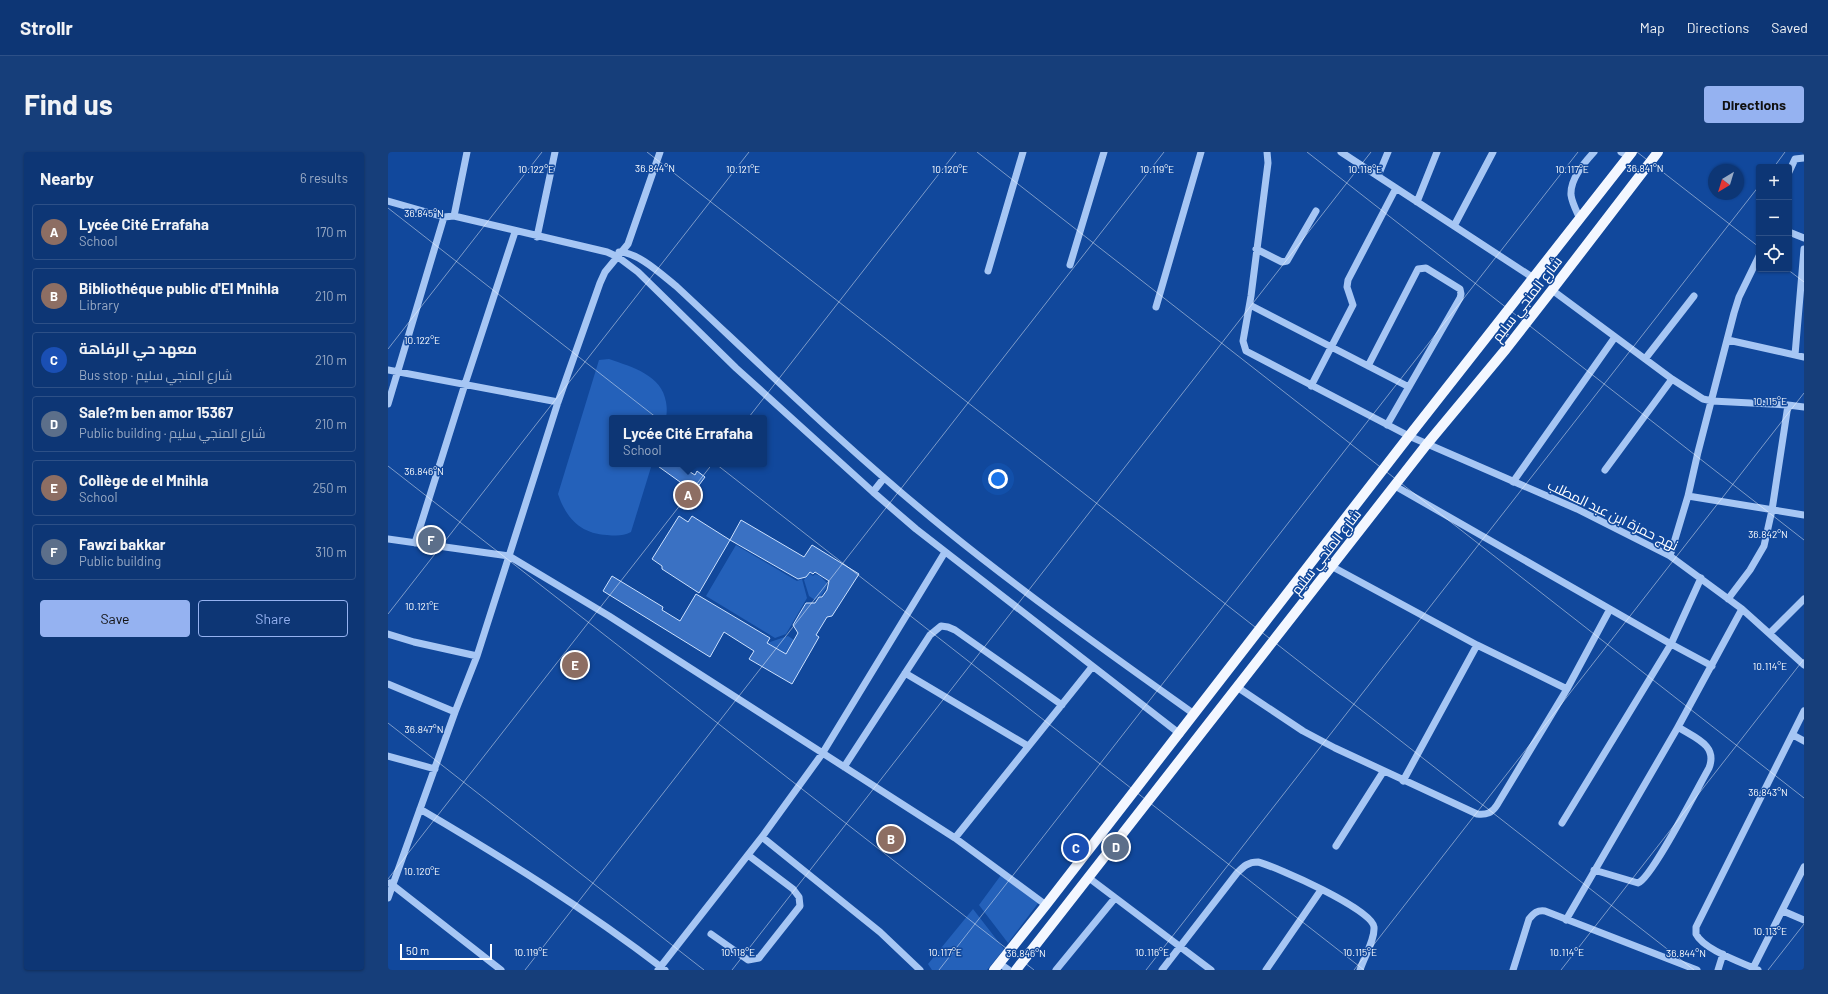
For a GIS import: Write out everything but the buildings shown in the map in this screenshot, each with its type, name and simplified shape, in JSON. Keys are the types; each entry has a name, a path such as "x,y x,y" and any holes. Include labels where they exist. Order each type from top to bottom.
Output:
{"main road":[{"name":"شارع المنجي سليم","path":"1016,970 1427,444 1506,349 1658,152"},
{"name":"شارع المنجي سليم","path":"997,967 1180,734 1410,436 1535,278 1628,153"}],"street":[{"path":"454,216 468,152"},
{"path":"537,237 555,152"},
{"path":"388,898 390,883 420,809 477,656 558,402 600,283 605,272 628,244 660,152"},
{"path":"988,271 1023,152"},
{"path":"1070,265 1104,152"},
{"path":"1156,307 1202,152"},
{"name":"نهج حمزة ابن عبد المطلب","path":"1267,152 1268,163 1250,305 1243,341 1246,351 1387,425 1427,444 1577,509 1670,556 1742,609 1804,665"},
{"path":"1341,152 1535,278"},
{"path":"1378,176 1388,152"},
{"path":"1417,202 1437,152"},
{"path":"1454,226 1493,152"},
{"path":"1580,219 1573,201 1572,186 1578,174 1594,152"},
{"path":"1792,166 1795,159 1804,158"},
{"path":"1311,386 1330,346 1353,305 1346,287 1347,282 1396,188"},
{"path":"388,201 444,217 454,216 537,237 620,255 632,255 651,267 676,286 884,478 945,529 1073,628 1194,714"},
{"path":"1256,249 1282,262 1287,262 1316,210"},
{"path":"388,404 444,217"},
{"path":"415,543 515,232"},
{"path":"1792,233 1804,238"},
{"path":"1795,355 1804,249"},
{"path":"620,255 736,368 873,492 945,552 1180,734"},
{"path":"1670,556 1688,496 1698,452 1740,297 1756,262"},
{"path":"1368,366 1417,270 1420,268 1426,268 1456,286 1461,291 1461,294 1387,425"},
{"path":"1552,290 1672,379 1703,399 1712,401 1788,404 1804,407"},
{"path":"1645,359 1694,296"},
{"path":"1250,305 1409,387"},
{"path":"1514,482 1615,337"},
{"path":"1728,340 1804,357"},
{"path":"388,370 558,402"},
{"path":"1606,470 1672,379"},
{"path":"1728,599 1750,570 1764,546 1772,510 1788,404"},
{"path":"873,492 884,478"},
{"path":"1395,486 1712,666"},
{"path":"1688,496 1804,515"},
{"path":"388,539 510,556 609,616 954,838 1046,905"},
{"path":"420,809 529,874 579,907 661,969 762,837 822,754 945,552"},
{"path":"1331,566 1477,645 1567,689"},
{"path":"1562,823 1671,644 1701,578"},
{"path":"1770,633 1804,599"},
{"path":"1238,687 1303,731 1383,772 1477,814 1489,814 1497,805 1567,689 1610,609"},
{"path":"1566,920 1678,727 1742,609"},
{"path":"844,767 930,634 941,626 948,627 1062,705"},
{"path":"388,634 414,642 477,656"},
{"path":"1403,781 1477,645"},
{"path":"954,838 1092,667"},
{"path":"905,673 1028,746"},
{"path":"388,684 455,712"},
{"path":"1804,711 1696,927 1696,934 1698,938 1723,954 1756,969 1804,867"},
{"path":"1594,870 1638,883 1645,878 1656,862 1709,768 1712,760 1712,753 1707,746 1678,727"},
{"path":"1793,735 1804,741"},
{"path":"388,756 435,769"},
{"path":"1336,846 1383,772"},
{"path":"762,837 880,932 920,970"},
{"path":"711,934 748,960 759,958 800,906 799,897 793,889 748,855"},
{"path":"1162,970 1237,872 1245,865 1252,862 1267,865 1321,890 1359,909 1369,917 1374,926 1372,938 1360,970"},
{"path":"1089,878 1211,970"},
{"path":"390,883 501,970"},
{"path":"1266,970 1321,890"},
{"path":"1056,970 1115,898"},
{"path":"1513,970 1529,919 1538,910 1545,911 1698,970"},
{"path":"1783,910 1804,920"},
{"path":"1718,970 1723,954"},
{"path":"997,967 1009,970"}],"shaded area":[{"path":"609,359 645,373 659,385 667,408 666,415 609,415 609,467 651,467 631,532 617,536 598,534 582,528 565,510 558,494 599,360"},
{"path":"736,545 797,581 802,579 807,598 786,634 775,638 706,596"},
{"path":"809,573 813,576 815,574 820,576 827,583 821,596 815,600 809,596 804,580"},
{"path":"788,636 794,640 786,654 767,643"},
{"path":"1004,871 1039,902 1008,943 979,905"},
{"path":"973,909 1004,949 987,970 932,970 928,964"}],"place":[{"name":"Lycée Cité Errafaha","path":"688,495"},
{"name":"Fawzi bakkar","path":"431,540"},
{"name":"Collège de el Mnihla","path":"575,665"},
{"name":"Bibliothéque public d'El Mnihla","path":"891,839"},
{"name":"Sale?m ben amor 15367","path":"1116,847"},
{"name":"معهد حي الرفاهة","path":"1076,848"}]}
